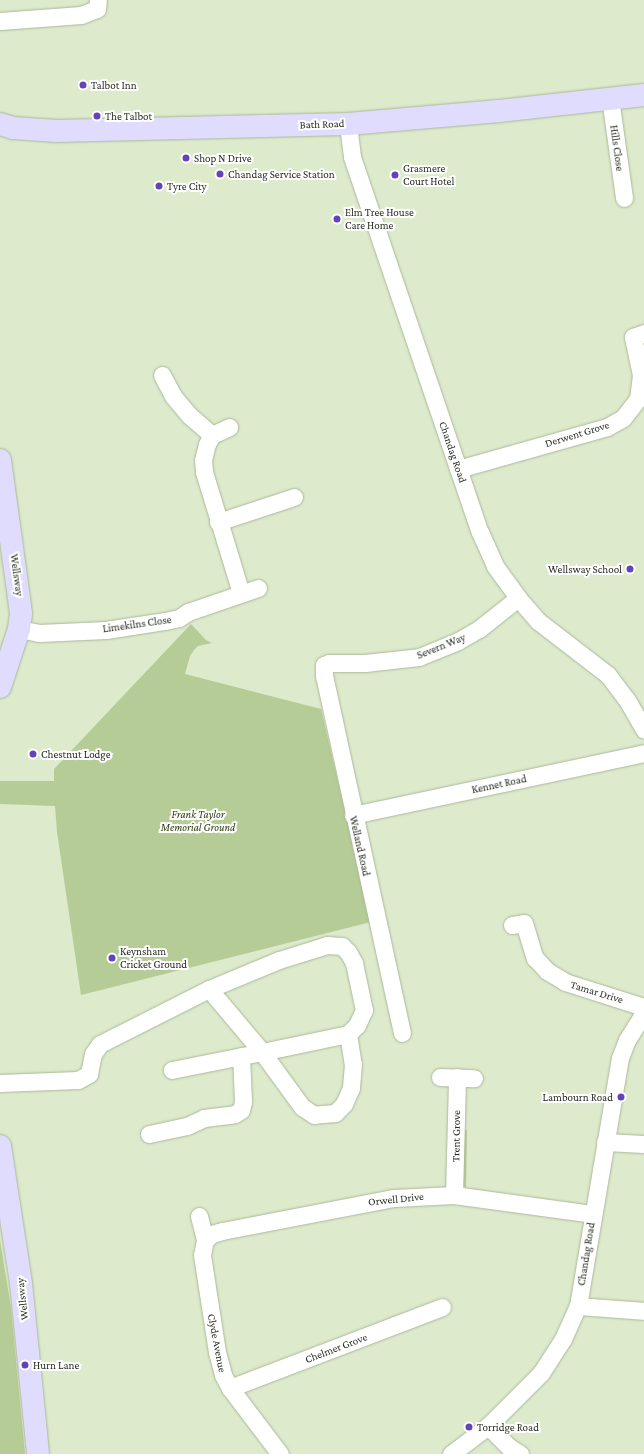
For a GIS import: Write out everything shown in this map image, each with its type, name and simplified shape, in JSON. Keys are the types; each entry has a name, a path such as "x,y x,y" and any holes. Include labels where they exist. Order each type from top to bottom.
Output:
{"main road":[{"name":"Bath Road","path":"0,124 13,128 57,131 348,124 507,110 644,94"},
{"name":"Wellsway","path":"0,460 21,604 19,629 0,687"},
{"name":"Wellsway","path":"0,1146 20,1283 38,1454"}],"street":[{"path":"0,21 81,15 97,9 98,0"},
{"name":"Hills Close","path":"610,98 624,198"},
{"name":"Chandag Road","path":"348,124 352,156 458,469 480,532 495,566 518,598 538,621 608,675 627,700 644,730"},
{"name":"Derwent Grove","path":"458,469 607,427 623,418 638,399 640,387 641,375 632,337"},
{"path":"162,375 173,396 190,416 212,435"},
{"path":"229,426 212,435 207,444 203,460 204,472 218,522 241,593"},
{"path":"218,522 294,497"},
{"name":"Limekilns Close","path":"19,629 39,633 106,630 165,621 179,618 188,612 258,588"},
{"name":"Severn Way","path":"329,663 365,663 418,657 458,641 479,629 518,598"},
{"name":"Welland Road","path":"329,663 324,665 324,676 353,815 402,1033"},
{"name":"Kennet Road","path":"353,815 644,753"},
{"name":"Tamar Drive","path":"524,923 535,958 547,971 564,982 644,1007"},
{"path":"0,1083 78,1080 89,1074 93,1054 100,1044 209,989 279,960 327,945 342,946 348,952 354,963 364,1010 357,1025 348,1034 172,1070"},
{"path":"209,989 262,1052 302,1107 314,1115 335,1113 344,1104 351,1088 353,1064 348,1034"},
{"name":"Chandag Road","path":"451,1454 488,1426 541,1373 563,1339 578,1306 592,1214 620,1058 627,1040 644,1013"},
{"path":"149,1134 187,1126 204,1118 235,1114 241,1110 244,1101 241,1056"},
{"name":"Trent Grove","path":"440,1077 465,1077 454,1195"},
{"path":"605,1142 644,1144"},
{"name":"Orwell Drive","path":"205,1240 212,1234 222,1231 359,1203 394,1198 454,1195 592,1214"},
{"name":"Clyde Avenue","path":"199,1216 205,1240 202,1255 217,1352 223,1375 230,1388 280,1454"},
{"path":"578,1306 644,1311"},
{"name":"Chelmer Grove","path":"230,1388 442,1307"},
{"path":"488,1426 509,1447 520,1454"}],"green space":[{"name":"Frank Taylor Memorial Ground","path":"191,624 206,640 212,643 198,646 194,650 190,656 185,674 321,709 371,922 81,995 57,832 55,806 0,804 0,781 54,781 54,769"},
{"path":"461,1130 467,1130 466,1188 461,1181"},
{"path":"0,1240 11,1308 25,1454 0,1454"}],"place":[{"name":"Talbot Inn","path":"83,85"},
{"name":"The Talbot","path":"97,116"},
{"name":"Shop N Drive","path":"186,158"},
{"name":"Chandag Service Station","path":"220,174"},
{"name":"Grasmere Court Hotel","path":"395,175"},
{"name":"Tyre City","path":"159,186"},
{"name":"Elm Tree House Care Home","path":"337,219"},
{"name":"Wellsway School","path":"630,569"},
{"name":"Chestnut Lodge","path":"33,754"},
{"name":"Keynsham Cricket Ground","path":"112,958"},
{"name":"Lambourn Road","path":"621,1097"},
{"name":"Hurn Lane","path":"25,1365"},
{"name":"Torridge Road","path":"469,1427"}]}
